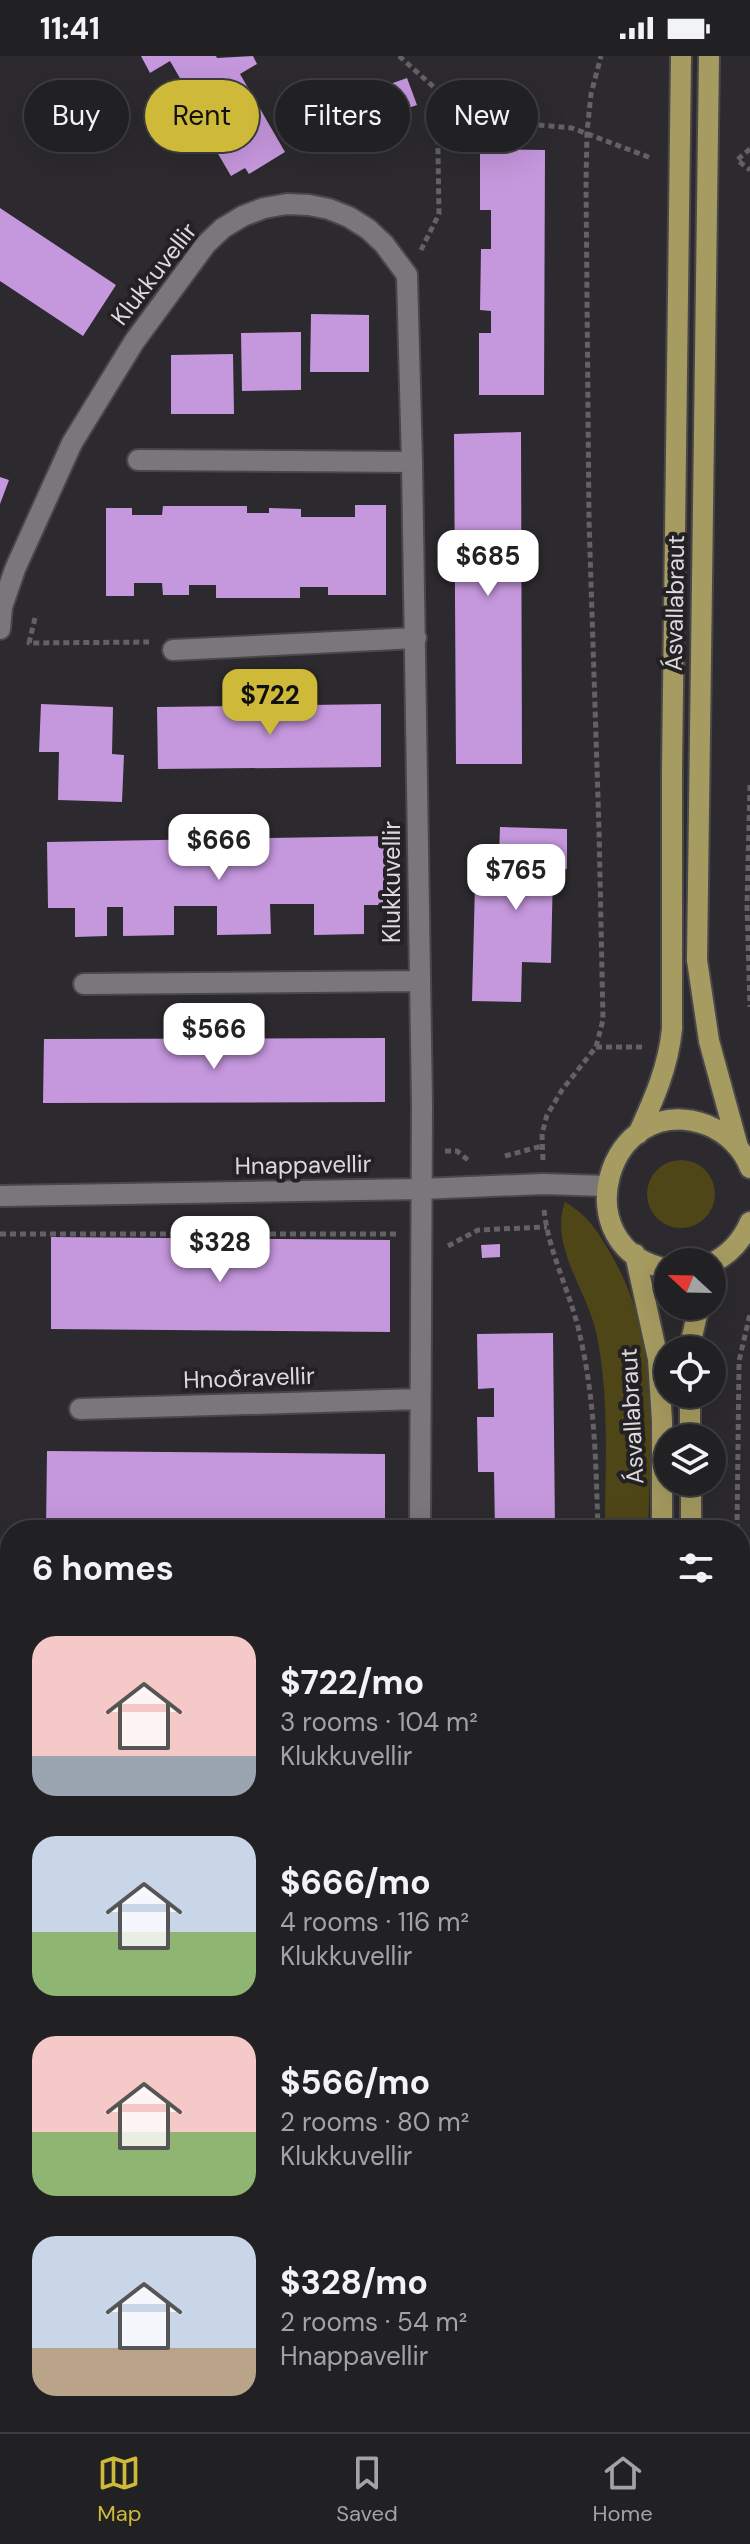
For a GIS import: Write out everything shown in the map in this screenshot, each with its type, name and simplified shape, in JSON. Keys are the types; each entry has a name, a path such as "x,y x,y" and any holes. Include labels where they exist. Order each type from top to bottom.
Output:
{"main road":[{"name":"Ásvallabraut","path":"606,1186 617,1156 638,1134 659,1088 672,1029 681,56"},
{"name":"Ásvallabraut","path":"709,56 697,960 709,1041 738,1147"},
{"path":"638,1134 667,1121 698,1122 713,1128 738,1147 750,1168"},
{"path":"606,1186 607,1211 617,1235 635,1254 654,1264"},
{"path":"726,1253 739,1241 750,1222"},
{"name":"Ásvallabraut","path":"635,1254 658,1359 662,1421 662,1520"},
{"path":"691,1496 691,1520"}],"street":[{"name":"Klukkuvellir","path":"0,629 2,607 15,569 72,443 134,342 189,265 223,228 264,208 287,204 309,205 349,217 384,244 407,275 416,638 421,1189"},
{"path":"138,460 412,462"},
{"path":"173,650 416,638"},
{"path":"84,984 419,981"},
{"name":"Hnappavellir","path":"0,1196 543,1184 606,1186"},
{"path":"420,1520 421,1189"},
{"name":"Hnoðravellir","path":"80,1409 420,1399"}],"path":[{"path":"399,56 426,80"},
{"path":"598,1520 594,1417 588,1371 577,1321 550,1243 543,1184 542,1134 547,1115 562,1090 596,1047 603,1020 589,521 587,132 591,94 601,56"},
{"path":"538,123 587,132 651,158"},
{"path":"750,149 737,160 750,170"},
{"path":"407,275 439,214 438,152"},
{"path":"35,618 29,643 148,642 173,650"},
{"path":"750,785 747,905 750,1007"},
{"path":"596,1047 670,1046"},
{"path":"0,1234 410,1234 421,1247 451,1246 478,1230 547,1227"},
{"path":"737,1520 739,1361 750,1314"}],"shaded area":[{"path":"674,1160 688,1160 700,1165 710,1175 715,1194 710,1213 700,1223 688,1228 674,1228 662,1223 652,1213 647,1201 647,1187 652,1175 662,1165"},
{"path":"565,1202 593,1226 628,1289 639,1322 650,1390 648,1520 605,1520 606,1430 600,1356 591,1316 565,1251 561,1218"}],"building":[{"path":"141,56 253,56 257,64 240,74 243,80 181,80 170,61 150,73"},
{"path":"410,86 417,105 410,107"},
{"path":"259,107 275,135 275,152 285,152 249,174 245,168 231,176 217,152 259,152"},
{"path":"545,150 544,395 479,395 479,333 491,333 491,311 480,310 481,249 491,249 491,210 480,210 480,152"},
{"path":"0,208 116,285 83,336 0,281"},
{"path":"311,314 369,315 369,372 310,372"},
{"path":"301,332 301,390 242,391 241,333"},
{"path":"233,354 234,414 171,414 171,355"},
{"path":"521,432 522,764 456,764 454,434"},
{"path":"0,477 9,480 0,504"},
{"path":"355,505 386,505 386,595 328,595 328,587 300,587 300,598 216,598 216,585 189,585 189,595 163,595 162,583 134,583 134,596 106,596 106,508 132,508 132,515 162,515 163,506 247,506 247,513 269,513 269,508 301,509 301,517 355,517"},
{"path":"41,704 113,707 112,754 124,755 122,802 58,800 59,752 39,752"},
{"path":"381,704 381,767 158,769 157,707"},
{"path":"500,827 567,829 567,869 553,868 551,963 522,962 521,1002 472,1001 475,884 498,884"},
{"path":"389,836 390,905 364,905 364,934 314,935 314,904 270,904 271,934 217,935 217,906 174,906 174,935 123,936 123,907 107,907 107,936 75,937 75,908 48,908 47,842"},
{"path":"385,1038 385,1102 43,1103 44,1039"},
{"path":"51,1237 390,1240 390,1332 51,1329"},
{"path":"500,1244 500,1257 482,1258 481,1245"},
{"path":"553,1333 555,1520 495,1520 494,1472 478,1472 477,1417 494,1417 494,1388 478,1389 477,1334"},
{"path":"47,1451 385,1454 385,1520 46,1520"}]}
